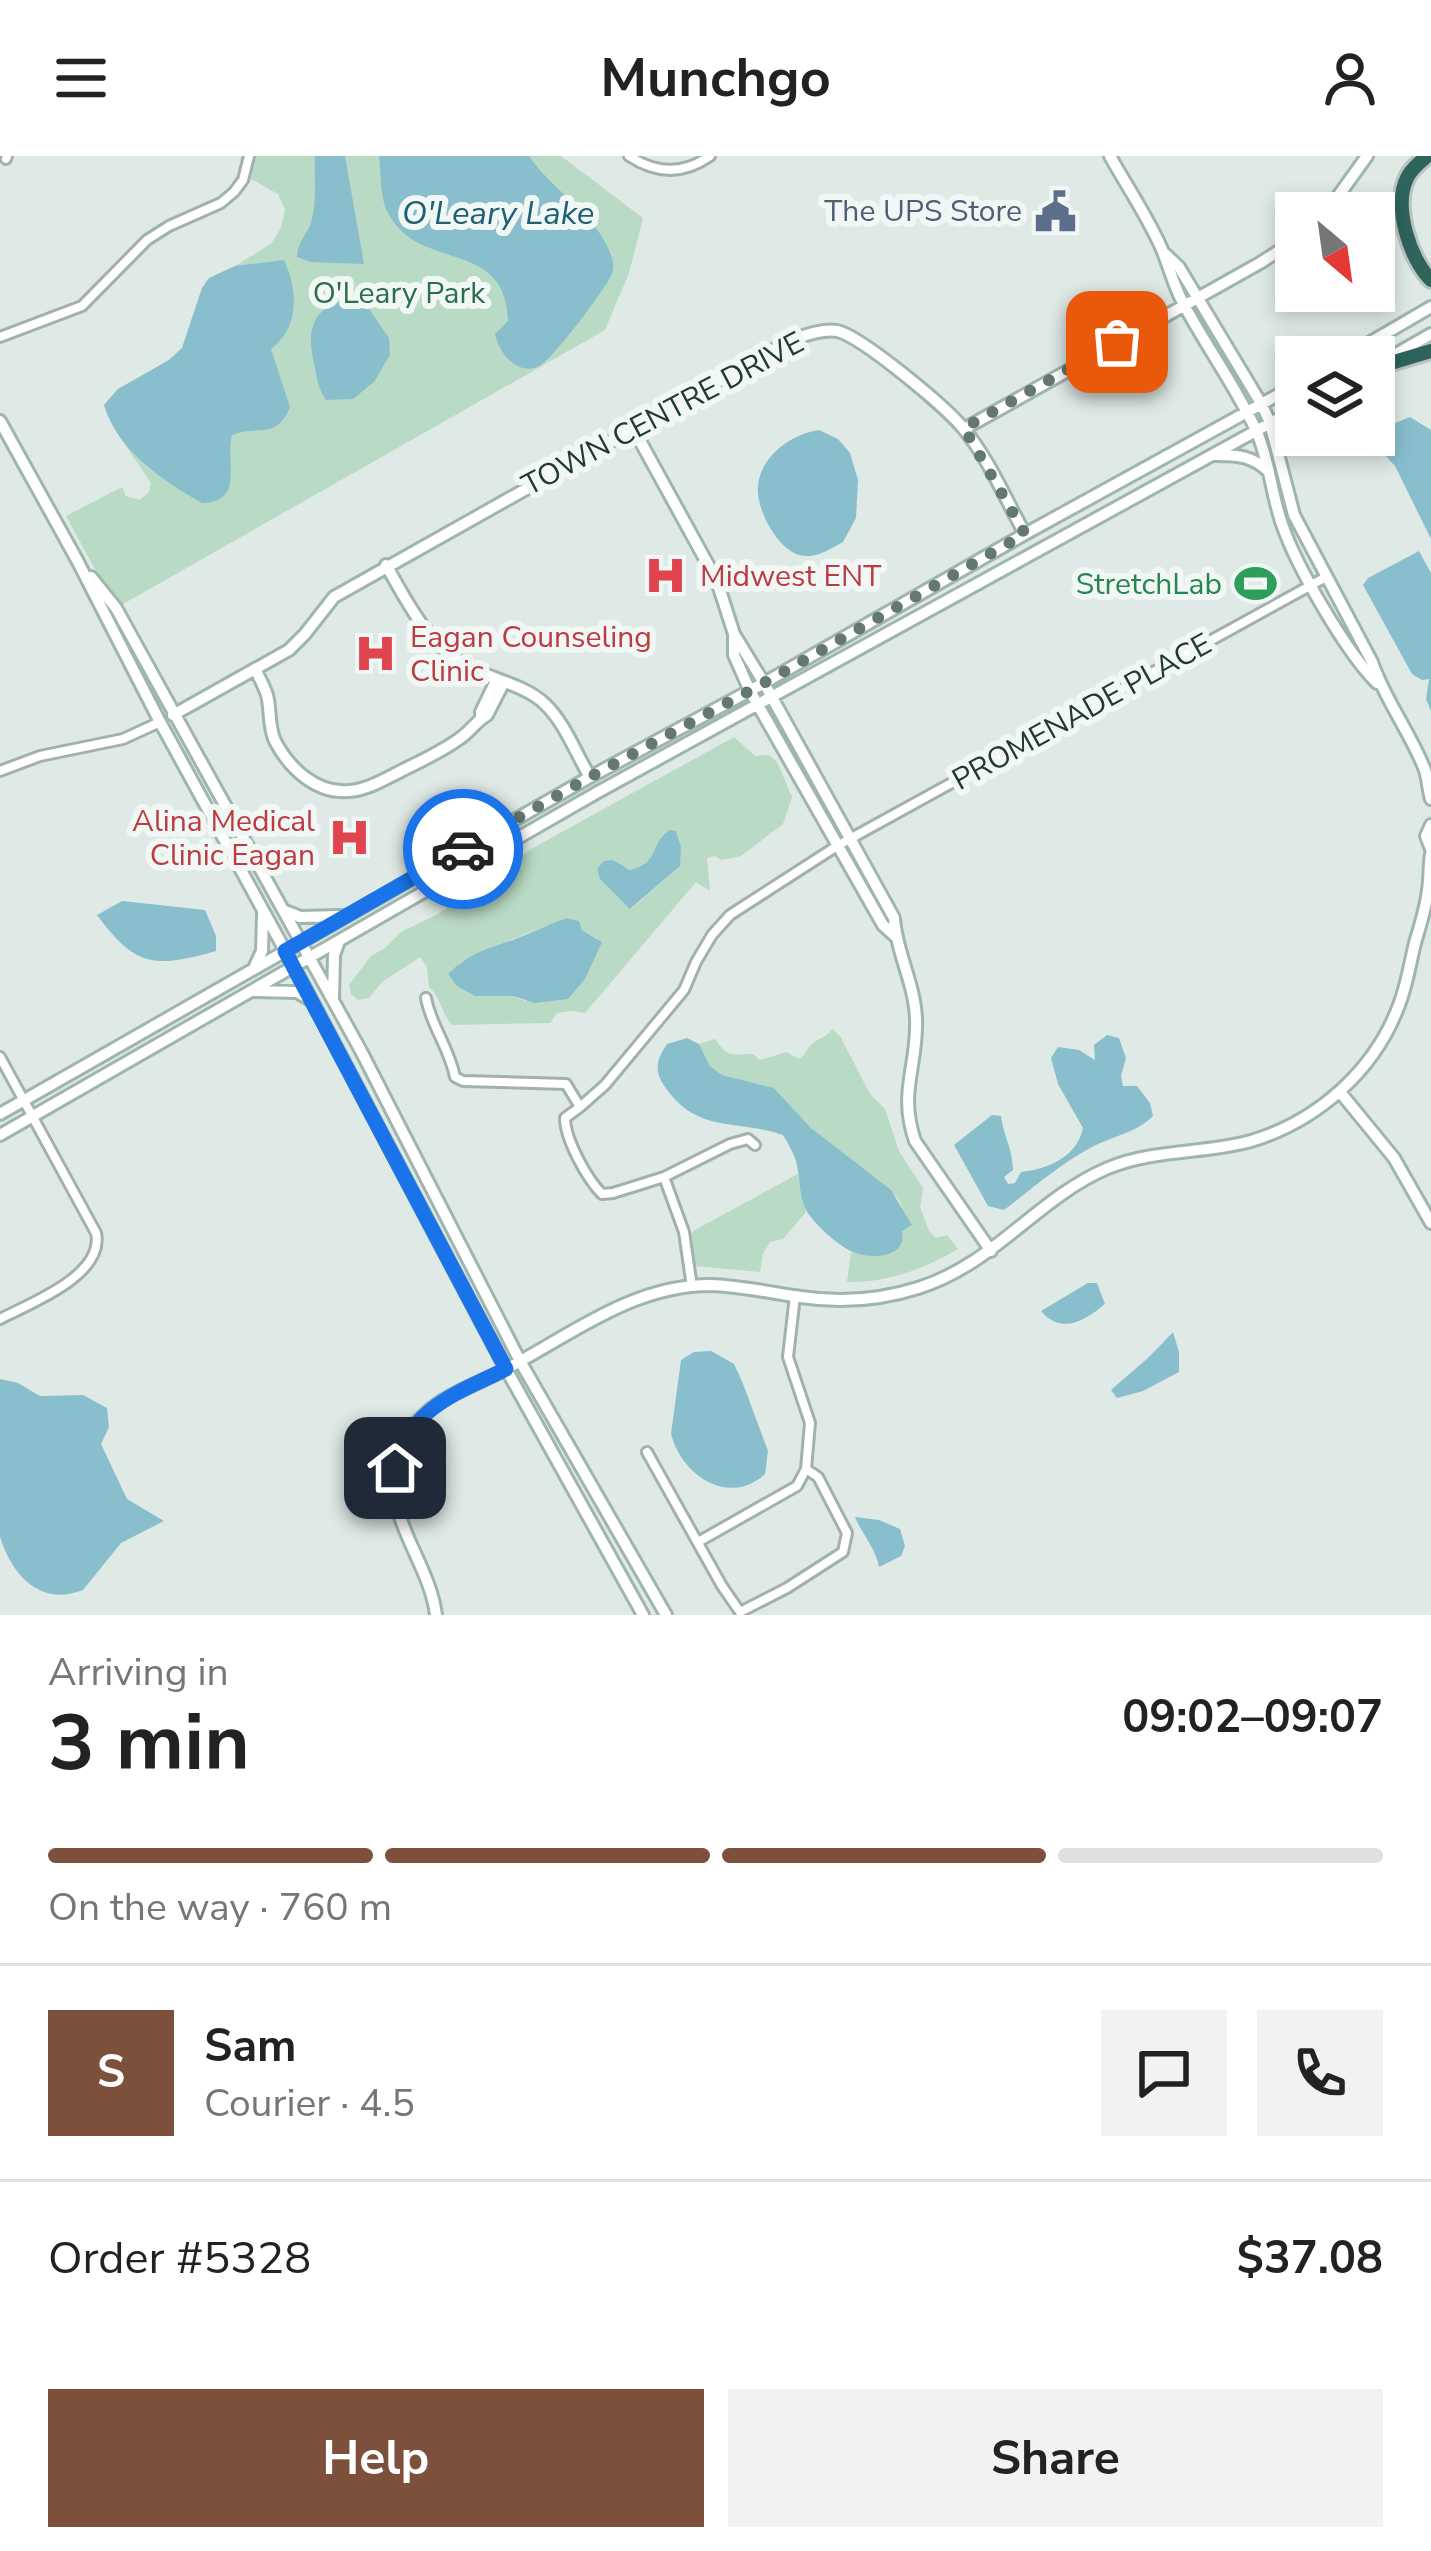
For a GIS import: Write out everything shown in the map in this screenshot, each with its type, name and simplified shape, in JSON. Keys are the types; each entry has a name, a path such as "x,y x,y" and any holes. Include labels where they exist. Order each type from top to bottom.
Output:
{"highway":[{"path":"1427,156 1407,176 1400,203 1406,233 1431,280"},
{"path":"1395,361 1431,351"}],"street":[{"path":"0,337 82,306 147,240 234,192 243,180 249,156"},
{"path":"629,156 662,171 699,164 710,156"},
{"path":"1110,156 1163,252 1184,305 1256,430 1282,525 1312,585 1363,668 1380,686"},
{"path":"1341,192 1367,156"},
{"path":"1163,252 1179,267 1262,405 1294,514 1409,736 1429,778 1431,799"},
{"path":"957,596 1026,549 1028,540 964,428 1275,254"},
{"path":"1381,336 1431,307"},
{"name":"TOWN CENTRE DRIVE","path":"160,722 289,650 334,597 809,333 834,330 860,341 964,428"},
{"path":"1395,355 1431,334"},
{"path":"0,1114 590,777 1275,397"},
{"path":"0,1135 340,938 1275,420"},
{"path":"0,421 506,1369 644,1615"},
{"path":"633,428 717,580 734,634 772,698 843,843"},
{"path":"1212,455 1241,455 1269,472"},
{"path":"77,560 116,608 309,956 520,1361 665,1615"},
{"path":"386,566 419,622 440,647 550,708 590,777"},
{"name":"PROMENADE PLACE","path":"580,1107 605,1085 684,990 695,962 730,915 843,843 1326,577"},
{"path":"734,634 734,655 758,706 893,918 916,1020 906,1099 911,1130 991,1251"},
{"path":"255,669 267,695 275,740 303,778 347,792 369,787 464,736 487,715 500,680"},
{"path":"0,771 40,756 123,739 160,722"},
{"path":"436,1615 424,1569 398,1516 394,1487 398,1458 410,1431 430,1409 628,1301 673,1289 711,1286 846,1300 901,1293 953,1274 991,1251 1094,1175 1141,1157 1230,1146 1272,1134 1312,1112 1363,1068 1397,1010 1430,885 1431,852 1426,836 1431,824"},
{"path":"284,910 300,917 346,916"},
{"path":"253,969 262,952 263,911"},
{"path":"333,1001 334,955 340,938"},
{"path":"249,991 297,992 311,1001"},
{"path":"426,998 451,1055 455,1077 566,1084 580,1107 565,1118 565,1132 602,1194 664,1177 730,1144 748,1139 755,1145"},
{"path":"0,1057 99,1246 91,1264 74,1277 0,1319"},
{"path":"1340,1092 1394,1157 1431,1223"},
{"path":"664,1177 684,1232 692,1287"},
{"path":"698,1542 797,1486 806,1469 810,1424 788,1357 795,1296"},
{"path":"647,1452 740,1612 843,1552 847,1533 818,1478 806,1469"}],"green space":[{"name":"O'Leary Park","path":"249,156 561,156 643,218 629,273 605,330 116,608 66,516 122,487 126,496 140,500 149,492 151,483 104,405 118,389 182,348 209,278 272,243 285,210 278,194 244,175"},
{"path":"734,737 755,756 769,755 777,762 792,797 783,824 741,856 707,858 710,891 696,882 585,1013 557,1013 550,1023 452,1025 429,987 427,967 420,957 382,982 369,998 358,1000 351,994 349,985 371,956 401,932 509,871 533,848","holes":["658,843 680,866 631,909 613,860 630,870 636,868 648,861","567,918 579,921 582,930 597,938 588,971 568,998 525,1001 514,996 474,996 459,963"]},
{"path":"832,1029 870,1094 885,1109 899,1151 923,1188 920,1207 929,1231 936,1238 947,1235 958,1249 891,1277 847,1282 851,1252 874,1256 902,1231 906,1216 898,1198 811,1128 774,1088 722,1075 710,1066 699,1044 715,1039 731,1054 753,1054 760,1060 787,1052 799,1059"},
{"path":"798,1174 806,1212 783,1239 770,1242 760,1272 695,1266 690,1235 695,1230"}],"water":[{"path":"315,156 345,156 364,264 310,262 297,257 314,211"},
{"name":"O'Leary Lake","path":"379,156 529,156 597,229 612,258 611,276 541,365 518,366 501,349 495,334 508,321 504,295 493,277 420,243 388,213"},
{"path":"284,260 294,307 287,330 271,349 290,407 273,428 232,435 229,488 215,501 202,503 130,450 104,405 118,389 182,348 209,278 235,266"},
{"path":"357,297 389,338 390,355 374,382 353,399 326,400 314,364 311,338 316,318 331,305"},
{"path":"1410,417 1431,430 1431,539 1386,456 1395,456 1395,423"},
{"path":"819,430 838,439 850,453 858,480 856,518 843,542 807,556 789,550 767,523 759,502 759,481 776,451"},
{"path":"1419,551 1431,573 1431,711 1426,699 1429,679 1412,674 1363,585"},
{"path":"670,830 676,831 681,847 680,866 630,909 600,879 597,869 613,860 630,870 640,867"},
{"path":"122,901 205,910 216,936 216,951 162,961 136,954 97,915"},
{"path":"567,918 579,921 582,930 602,942 585,979 568,999 534,1003 514,996 475,996 457,986 448,974 482,951"},
{"path":"1107,1035 1119,1038 1126,1058 1123,1086 1137,1086 1153,1116 1080,1154 1004,1210 988,1206 954,1145 992,1115 1001,1116 1013,1170 1004,1177 1008,1184 1015,1183 1021,1172 1060,1160 1075,1147 1083,1128 1058,1084 1051,1058 1058,1047 1079,1050 1095,1060 1094,1045"},
{"path":"687,1038 699,1044 710,1066 722,1075 774,1088 811,1128 891,1190 912,1225 902,1231 894,1252 870,1256 853,1252 819,1226 806,1210 796,1161 783,1135 704,1119 677,1102 661,1081 658,1065 667,1044"},
{"path":"1088,1283 1097,1283 1105,1304 1089,1316 1065,1324 1041,1311"},
{"path":"1173,1332 1179,1372 1117,1398 1111,1390"},
{"path":"711,1351 734,1364 768,1451 765,1474 737,1488 722,1487 696,1474 671,1434 681,1360 694,1352"},
{"path":"0,1379 40,1396 83,1395 107,1408 109,1427 101,1444 127,1499 164,1521 121,1543 83,1590 68,1594 41,1591 20,1575 5,1551 0,1537"},
{"path":"855,1517 900,1529 905,1546 901,1556 879,1567"}],"way so far":[{"path":"463,849 1025,534 964,428 1117,342"}],"place":[{"name":"The UPS Store","path":"1056,211"},
{"name":"Midwest ENT","path":"666,576"},
{"name":"StretchLab","path":"1256,584"},
{"name":"Eagan Counseling Clinic","path":"376,654"},
{"name":"Alina Medical Clinic Eagan","path":"349,838"}],"route":[{"path":"395,1468 405,1439 430,1409 506,1369 285,951 463,849"}]}
